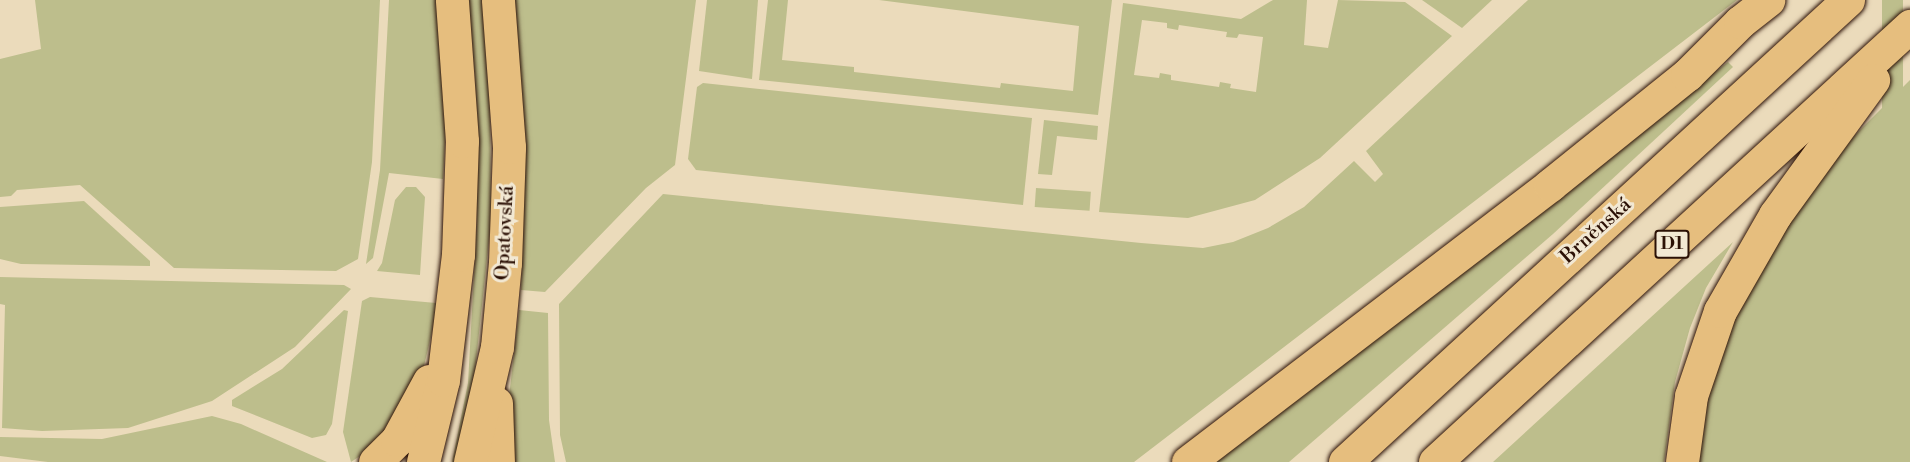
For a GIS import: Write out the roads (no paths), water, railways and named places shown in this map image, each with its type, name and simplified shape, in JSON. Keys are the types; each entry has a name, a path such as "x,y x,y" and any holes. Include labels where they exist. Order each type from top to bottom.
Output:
{"main road":[{"path":"423,462 443,380 453,306 462,141 452,0"},
{"name":"Opatovská","path":"470,462 497,347 509,147 498,0"},
{"path":"1188,462 1559,178 1687,75 1740,22 1768,0"},
{"name":"Brněnská","path":"1345,462 1848,0"},
{"name":"D1","path":"1435,462 1910,26"},
{"path":"1682,462 1696,376 1731,290 1824,144 1910,34"},
{"path":"375,462 397,440 420,401 453,306"},
{"path":"497,347 498,462"}]}
